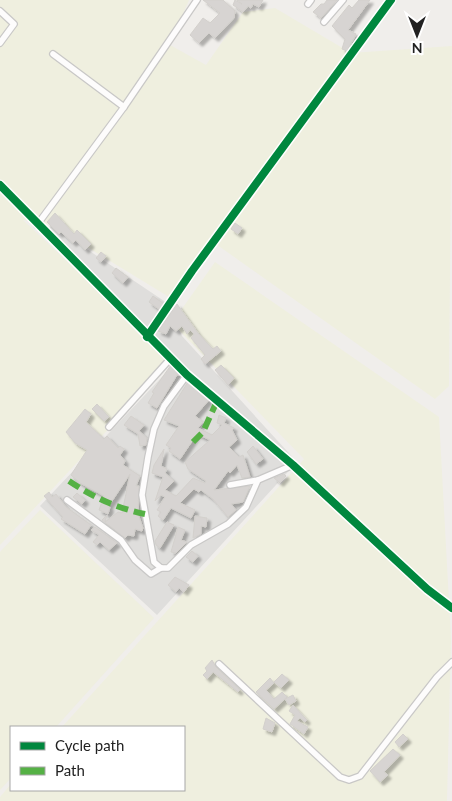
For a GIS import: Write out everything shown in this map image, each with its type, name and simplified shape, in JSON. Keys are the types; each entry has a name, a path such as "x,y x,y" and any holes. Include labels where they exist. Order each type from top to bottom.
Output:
{"street":[{"path":"37,225 124,107 197,0"},
{"path":"324,22 343,0"},
{"path":"147,337 192,271 391,0"},
{"path":"0,11 14,24 0,43"},
{"path":"52,54 124,107"},
{"path":"0,185 186,376 293,464 427,589 452,608"},
{"path":"109,427 170,359"},
{"path":"161,568 154,562 142,495 154,429 164,406 186,376"},
{"path":"230,485 258,480 293,464"},
{"path":"67,500 121,540 135,560 151,574 161,568 168,568 190,545 228,524 246,507 258,480"},
{"path":"219,664 340,777 352,780 360,776 437,677 452,662"}],"shaded area":[{"path":"51,225 167,303 182,336 297,462 157,615 40,506 177,361 48,233"}],"green space":[{"path":"0,0 189,0 170,45 206,65 243,12 275,8 351,53 452,46 449,386 435,399 213,242 174,300 51,225 23,220 173,360 0,545"},
{"path":"215,262 439,417 451,639 447,801 0,801 0,797 10,785 10,791 185,791 185,726 63,726 304,459 172,323"},
{"path":"40,510 154,618 57,726 10,726 10,779 0,790 0,552"}],"building":[{"path":"203,0 223,0 235,11 234,18 215,38 209,33 199,43 190,35 203,18 210,23 220,13"},
{"path":"235,0 242,4 237,0 263,0 259,7 253,4 251,8 248,6 243,12 233,5"},
{"path":"327,0 337,0 321,18 313,12"},
{"path":"359,0 370,0 348,30 356,34 347,51 342,49 345,39 332,26 349,5 352,8"},
{"path":"55,213 74,234 77,230 91,244 85,250 76,240 73,243 61,232 59,234 47,222"},
{"path":"235,223 242,228 238,234 231,229"},
{"path":"101,252 106,256 101,262 96,258"},
{"path":"116,268 128,277 123,283 112,273"},
{"path":"153,296 164,304 160,310 149,302"},
{"path":"177,304 198,333 213,349 217,346 221,351 205,364 201,359 205,355 191,338 194,334 190,330 187,334 182,326 176,331 170,326 166,334 158,331"},
{"path":"171,365 180,375 177,375 157,408 148,403 154,393 152,392"},
{"path":"221,365 234,378 228,385 215,370"},
{"path":"188,382 209,400 195,416 203,422 198,428 212,435 222,425 217,423 219,415 226,418 224,423 234,428 232,430 237,440 229,447 239,457 243,455 250,477 242,478 237,465 230,473 228,471 214,490 250,486 243,502 231,504 236,510 228,517 213,499 201,490 199,492 194,489 180,503 195,510 191,518 171,508 163,520 158,516 161,512 157,510 165,497 161,495 155,501 163,477 152,473 154,465 164,449 161,466 167,469 165,473 174,481 165,490 176,496 193,478 205,483 206,481 188,469 185,462 210,440 197,434 180,459 169,451 171,448 166,445 179,426 164,420"},
{"path":"97,404 109,417 104,421 92,409"},
{"path":"85,409 91,414 86,422 104,439 107,436 118,448 120,446 124,449 120,455 125,461 123,465 140,476 136,486 139,486 138,514 143,528 142,531 135,529 134,536 128,535 125,538 102,520 107,515 105,522 118,512 122,513 130,474 108,507 110,507 108,514 99,510 104,496 80,483 71,475 87,450 75,443 66,432"},
{"path":"131,416 144,425 139,431 147,438 146,445 140,446 138,434 124,425"},
{"path":"253,446 263,459 256,464 247,452"},
{"path":"284,474 286,476 280,483 274,478"},
{"path":"49,492 52,497 56,494 66,507 91,525 85,534 61,519 63,517 44,496"},
{"path":"77,493 85,500 82,504 73,497"},
{"path":"195,516 207,518 206,527 201,526 201,534 193,538"},
{"path":"167,522 174,525 160,548 156,545 155,541"},
{"path":"95,527 117,543 109,550 100,542 97,545 93,542 99,535 91,530"},
{"path":"178,527 185,530 181,540 187,542 176,553 171,552"},
{"path":"192,551 198,556 193,562 186,557"},
{"path":"175,577 189,585 184,592 179,588 176,592 168,585"},
{"path":"212,660 216,667 240,690 238,692 213,672 207,679 203,675 207,671 205,668"},
{"path":"282,674 289,680 281,688 274,682"},
{"path":"270,678 274,683 266,690 274,699 282,692 287,697 274,709 256,692"},
{"path":"293,695 296,701 289,705 285,699"},
{"path":"293,705 307,720 305,722 300,718 297,721 308,727 304,734 290,724 295,715 289,711"},
{"path":"266,718 275,723 272,732 263,729"},
{"path":"403,734 408,739 399,747 395,742"},
{"path":"393,749 400,755 384,772 388,775 380,782 370,771"}],"marked path":[{"path":"193,442 203,432 217,401"},
{"path":"69,481 105,501 124,509 145,514"}],"cycle path":[{"path":"147,337 192,271 391,0"},
{"path":"0,185 187,375 293,465 427,589 452,608"}]}
